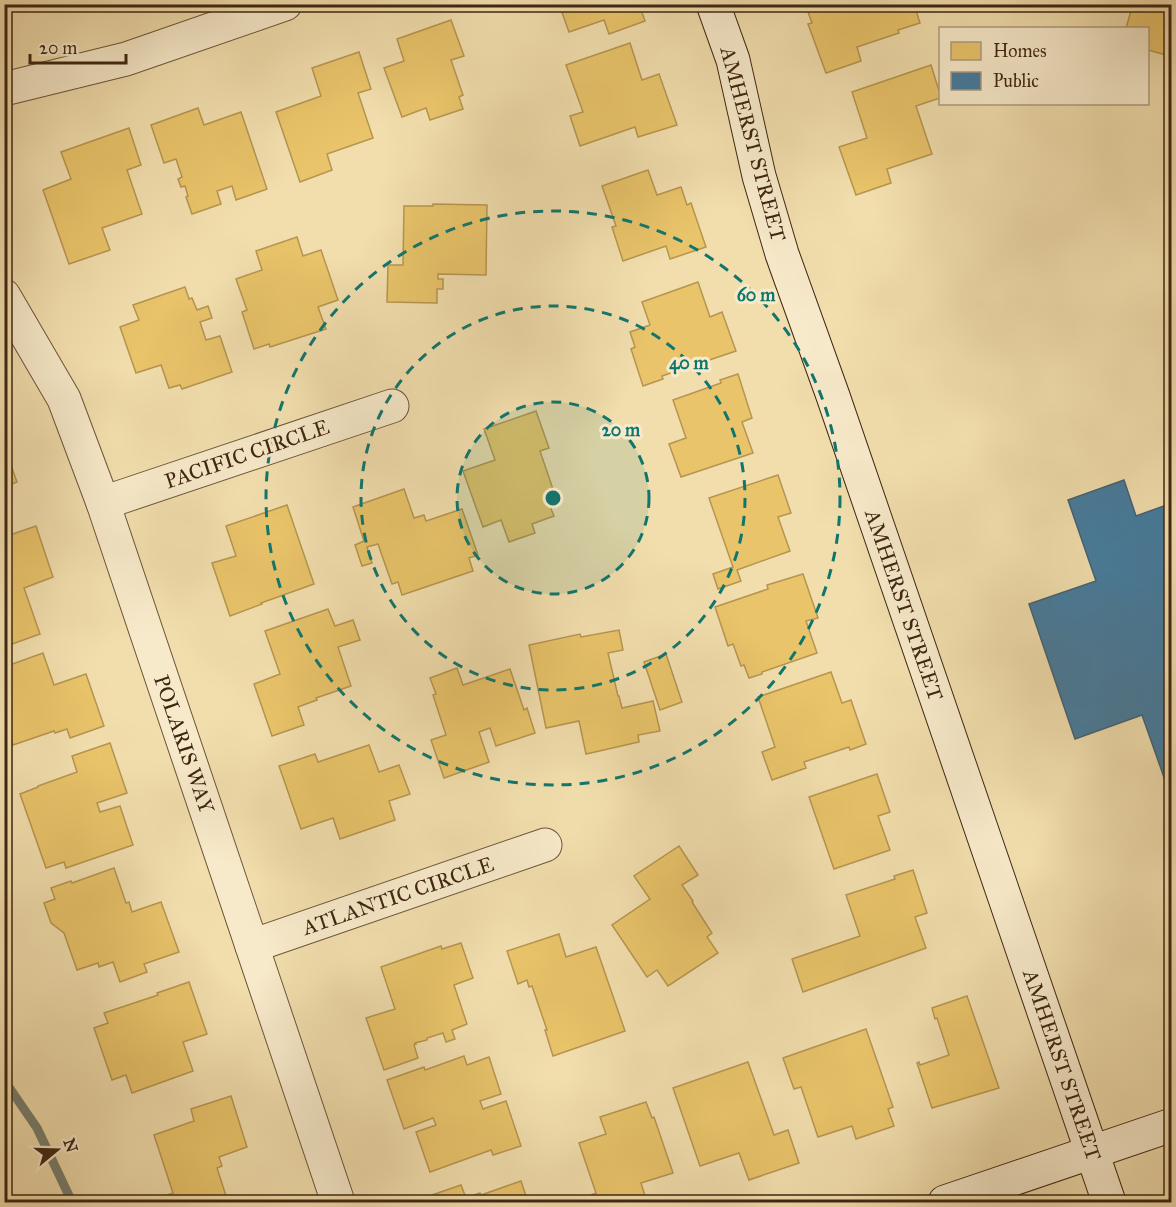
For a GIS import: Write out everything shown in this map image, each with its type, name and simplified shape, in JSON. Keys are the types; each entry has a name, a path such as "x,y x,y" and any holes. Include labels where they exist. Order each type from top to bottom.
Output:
{"street":[{"path":"4,89 126,59 285,4"},
{"name":"AMHERST STREET","path":"713,4 733,60 759,176 782,254 837,407 1109,1203"},
{"name":"POLARIS WAY","path":"4,296 64,399 103,503 338,1203"},
{"name":"PACIFIC CIRCLE","path":"103,503 392,406"},
{"name":"ATLANTIC CIRCLE","path":"252,946 545,845"},
{"path":"945,1203 1172,1125"}],"building: Homes":[{"path":"559,4 639,4 645,21 609,34 604,20 569,32"},
{"path":"829,4 914,4 920,23 898,30 899,33 857,47 861,61 826,73 808,24 812,23 808,12"},
{"path":"1133,4 1172,4 1172,52 1166,51 1166,55 1149,50 1149,27 1126,27"},
{"path":"451,20 464,56 451,60 463,95 459,97 463,109 430,120 426,108 402,117 384,68 404,61 397,39"},
{"path":"630,43 642,80 659,74 677,125 638,137 635,127 580,146 570,116 583,112 566,65"},
{"path":"359,52 371,89 358,93 373,138 327,154 332,170 300,182 276,112 321,96 312,68"},
{"path":"931,65 939,91 939,98 916,106 932,154 887,169 891,183 856,195 839,147 867,138 852,92"},
{"path":"198,108 204,125 241,112 267,189 236,200 232,186 217,191 221,204 192,214 185,186 181,187 178,179 182,177 176,159 164,163 151,125"},
{"path":"129,128 141,165 127,170 142,214 102,228 110,250 69,264 43,190 71,179 61,152"},
{"path":"648,170 657,195 681,187 687,205 691,203 706,247 670,259 666,246 623,261 612,227 616,226 602,186"},
{"path":"433,204 487,205 486,275 438,274 438,279 443,279 443,289 437,289 437,303 387,302 388,265 403,265 404,206 433,206"},
{"path":"297,237 303,256 321,250 338,300 318,307 326,329 270,347 269,344 254,349 242,312 247,310 236,279 262,270 256,251"},
{"path":"698,282 710,317 722,312 736,351 662,376 663,379 643,386 631,349 635,347 630,332 650,325 642,302"},
{"path":"185,287 189,299 192,298 197,310 208,306 212,318 200,322 206,340 220,336 232,372 182,389 180,385 169,388 161,365 136,373 120,327 139,320 133,305"},
{"path":"738,374 752,418 742,422 753,453 681,477 669,444 686,438 673,400 721,383 720,380"},
{"path":"536,411 549,448 540,451 557,501 549,504 554,516 532,524 535,533 509,542 501,520 483,527 463,471 495,460 484,429"},
{"path":"4,446 17,482 4,487"},
{"path":"778,475 791,513 778,517 790,551 737,570 741,581 718,589 713,574 733,567 709,498"},
{"path":"404,489 414,518 424,515 426,521 462,509 478,555 469,558 473,571 402,595 398,582 392,584 378,544 367,547 372,563 362,566 355,545 364,541 353,507"},
{"path":"287,505 314,584 230,616 212,563 236,556 226,526"},
{"path":"36,526 53,577 24,588 40,634 4,647 4,537"},
{"path":"803,574 818,618 806,621 817,653 749,678 744,665 741,666 733,644 728,646 715,607 768,589 767,585"},
{"path":"328,609 335,626 353,620 360,640 338,647 351,686 298,707 304,725 272,736 254,684 280,674 265,631"},
{"path":"619,630 623,650 608,653 622,708 653,701 660,731 638,735 639,742 586,754 579,721 546,728 529,645 580,634 581,637"},
{"path":"43,653 54,685 86,674 104,726 70,738 67,729 55,733 54,731 13,745 4,721 4,667"},
{"path":"666,654 682,702 660,710 644,662"},
{"path":"457,668 463,685 510,669 524,710 527,708 535,733 496,746 490,728 479,732 489,762 444,778 431,740 446,735 430,678"},
{"path":"831,672 842,703 851,700 866,744 850,750 849,747 804,762 806,768 772,780 762,752 775,747 758,697"},
{"path":"110,743 127,793 97,803 100,812 120,806 133,845 66,868 64,862 46,868 20,794 77,772 72,756"},
{"path":"369,745 379,772 399,765 410,794 389,801 395,820 340,839 333,818 301,829 279,766 315,754 318,762"},
{"path":"877,774 890,812 878,816 890,850 834,869 809,797"},
{"path":"679,846 698,875 682,885 712,933 707,937 718,953 668,986 657,970 647,977 612,925 650,899 634,876"},
{"path":"114,868 126,903 129,902 132,912 161,902 179,952 144,964 147,972 120,982 113,962 99,967 98,963 77,970 64,933 51,923 44,903 55,899 51,888"},
{"path":"913,870 927,913 915,917 926,948 803,992 792,959 860,936 846,895 895,879 894,876"},
{"path":"559,934 566,957 596,947 625,1031 553,1056 532,986 529,987 527,980 518,984 507,951"},
{"path":"461,943 473,978 454,985 467,1024 452,1030 455,1039 446,1042 443,1033 415,1043 418,1058 384,1070 366,1018 395,1009 381,967 441,946 442,949"},
{"path":"189,982 207,1034 183,1042 193,1071 132,1093 126,1075 112,1080 94,1028 108,1023 104,1013"},
{"path":"967,996 999,1088 932,1108 917,1063 919,1062 920,1065 949,1055 932,1008"},
{"path":"866,1029 893,1107 888,1109 894,1126 856,1139 852,1126 818,1137 801,1087 794,1089 783,1058"},
{"path":"464,1056 467,1065 489,1057 501,1094 480,1101 483,1109 506,1101 521,1146 493,1155 491,1150 430,1172 416,1132 436,1125 433,1118 404,1129 387,1080"},
{"path":"748,1062 774,1135 788,1130 799,1163 749,1180 739,1153 700,1166 673,1088"},
{"path":"231,1096 247,1147 219,1157 222,1166 217,1168 228,1202 164,1202 162,1197 173,1193 154,1135 194,1121 191,1109"},
{"path":"646,1102 652,1118 654,1117 673,1173 641,1183 647,1202 591,1202 589,1196 596,1193 579,1143 606,1134 600,1117"},
{"path":"521,1181 528,1202 431,1202 429,1196 461,1185 466,1198"}],"building: Public":[{"path":"1124,480 1136,516 1172,503 1172,800 1142,715 1075,739 1029,604 1096,581 1068,500"}],"waterway":[{"path":"4,1080 37,1128 72,1202"}]}
